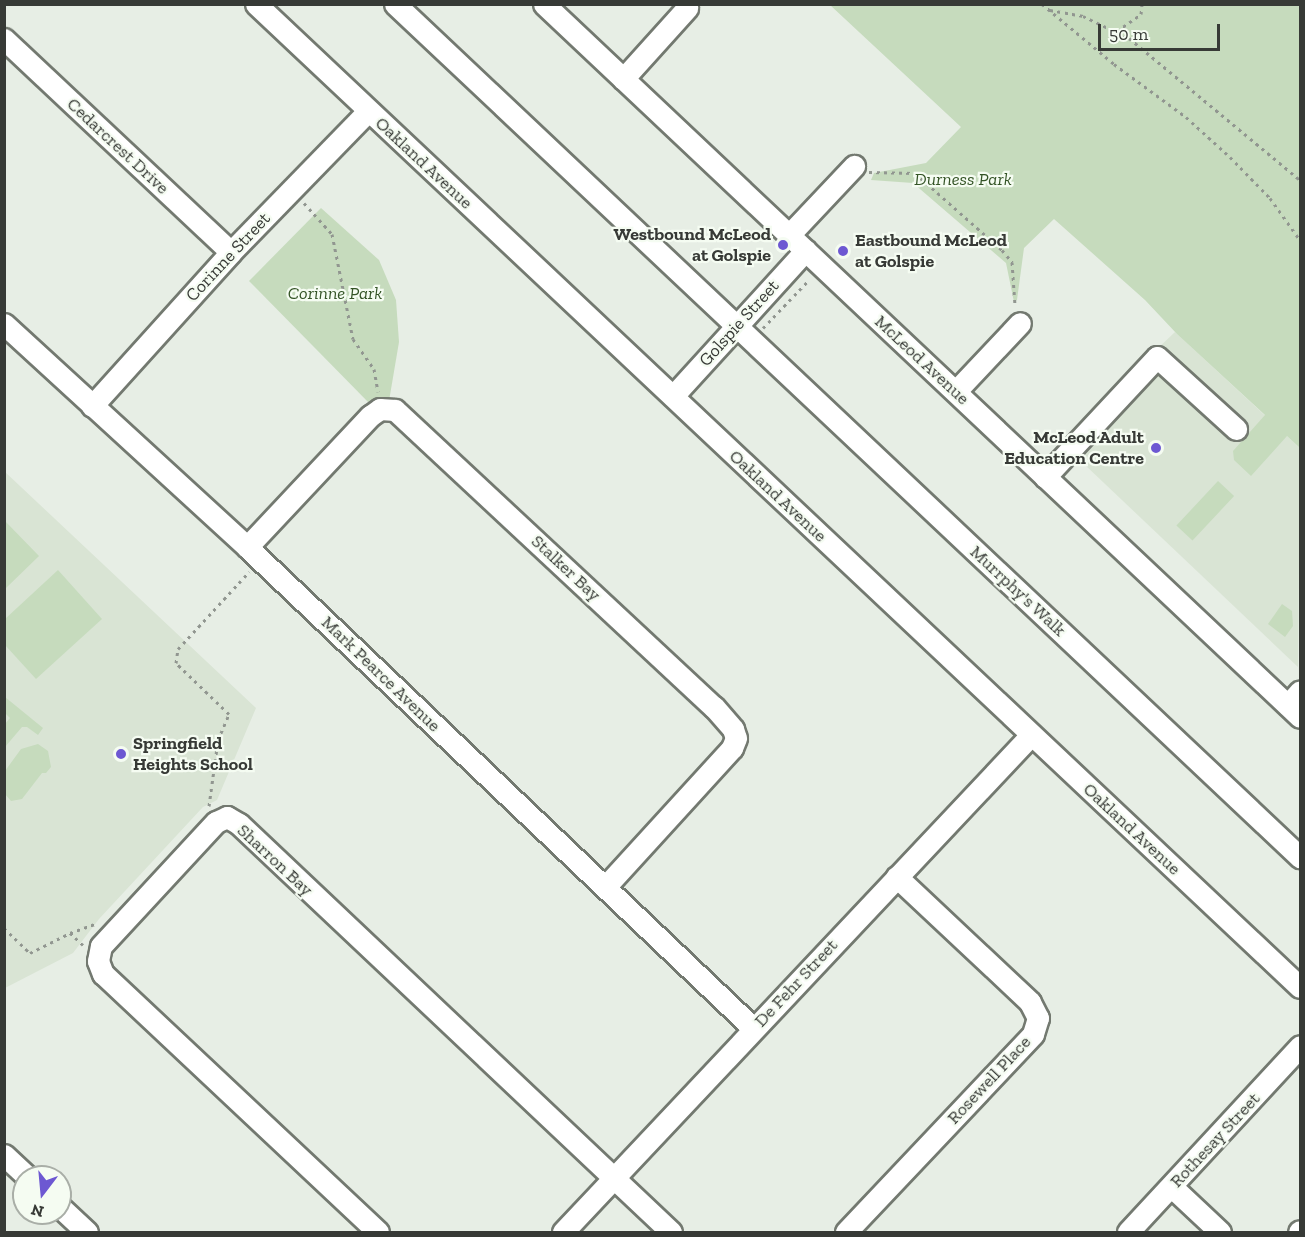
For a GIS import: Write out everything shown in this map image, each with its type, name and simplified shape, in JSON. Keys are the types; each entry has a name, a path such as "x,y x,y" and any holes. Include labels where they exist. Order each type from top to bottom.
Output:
{"street":[{"name":"Oakland Avenue","path":"256,4 1300,987"},
{"name":"Murrphy's Walk","path":"395,4 1300,856"},
{"name":"McLeod Avenue","path":"544,4 1046,477 1296,704"},
{"path":"623,79 687,8"},
{"name":"Cedarcrest Drive","path":"4,39 231,252"},
{"name":"Corinne Street","path":"92,406 231,252 368,111"},
{"path":"789,235 854,166"},
{"name":"Golspie Street","path":"673,396 806,250"},
{"path":"956,391 1020,322"},
{"name":"Mark Pearce Avenue","path":"4,324 254,553 753,1028"},
{"path":"1046,477 1157,357 1236,429"},
{"path":"254,553 370,416 380,409"},
{"name":"Stalker Bay","path":"380,409 395,410 408,420 714,707 733,729 736,738 726,758 605,887"},
{"name":"De Fehr Street","path":"563,1233 753,1028 1031,735"},
{"name":"Sharron Bay","path":"378,1233 104,974 98,961 101,946 214,824 227,818 239,824 671,1233"},
{"name":"Rosewell Place","path":"846,1233 1033,1034 1038,1018 1030,1002 897,877"},
{"name":"Rothesay Street","path":"1128,1233 1300,1046"},
{"path":"1172,1187 1220,1233"},
{"path":"72,1219 87,1233"}],"path":[{"path":"1042,4 1114,64 1186,117 1230,157 1270,198 1300,240"},
{"path":"1117,31 1140,14 1142,4"},
{"path":"1050,10 1083,16 1117,31 1254,140 1300,180"},
{"path":"854,166 872,173 915,173 1006,253 1011,262 1016,311 1020,322"},
{"path":"292,190 332,234 353,339 374,369 380,409"},
{"path":"214,824 208,810 211,772 218,740 229,714 176,663 178,649 254,553"},
{"path":"4,928 30,953 70,933"}],"shaded area":[{"path":"1175,332 1300,448 1298,667 1065,446 1135,370"},
{"name":"Springfield Heights School","path":"4,471 256,708 217,800 203,807 99,919 73,953 5,988"}],"green space":[{"name":"Durness Park","path":"830,5 1300,5 1300,448 1287,436 1251,476 1234,460 1233,451 1265,415 1177,334 1145,300 1054,219 1024,248 1017,300 1014,302 1006,263 913,183 871,180 874,173 926,163 961,127"},
{"name":"Corinne Park","path":"321,208 379,260 396,300 399,342 389,401 370,404 249,281"},
{"path":"1218,481 1234,496 1192,541 1176,526"},
{"path":"5,521 39,556 5,589"},
{"path":"58,570 102,619 36,679 5,645 5,619"},
{"path":"1282,604 1292,611 1293,626 1285,637 1268,624"},
{"path":"5,697 43,728 38,735 27,727 22,727 5,747 5,724 10,718 5,713"},
{"path":"38,744 48,751 51,767 46,773 42,773 22,799 11,801 5,794 5,771 21,749"}],"place":[{"name":"Westbound McLeod at Golspie","path":"783,245"},
{"name":"Eastbound McLeod at Golspie","path":"843,251"},
{"name":"McLeod Adult Education Centre","path":"1156,448"},
{"name":"Springfield Heights School","path":"121,754"}]}
